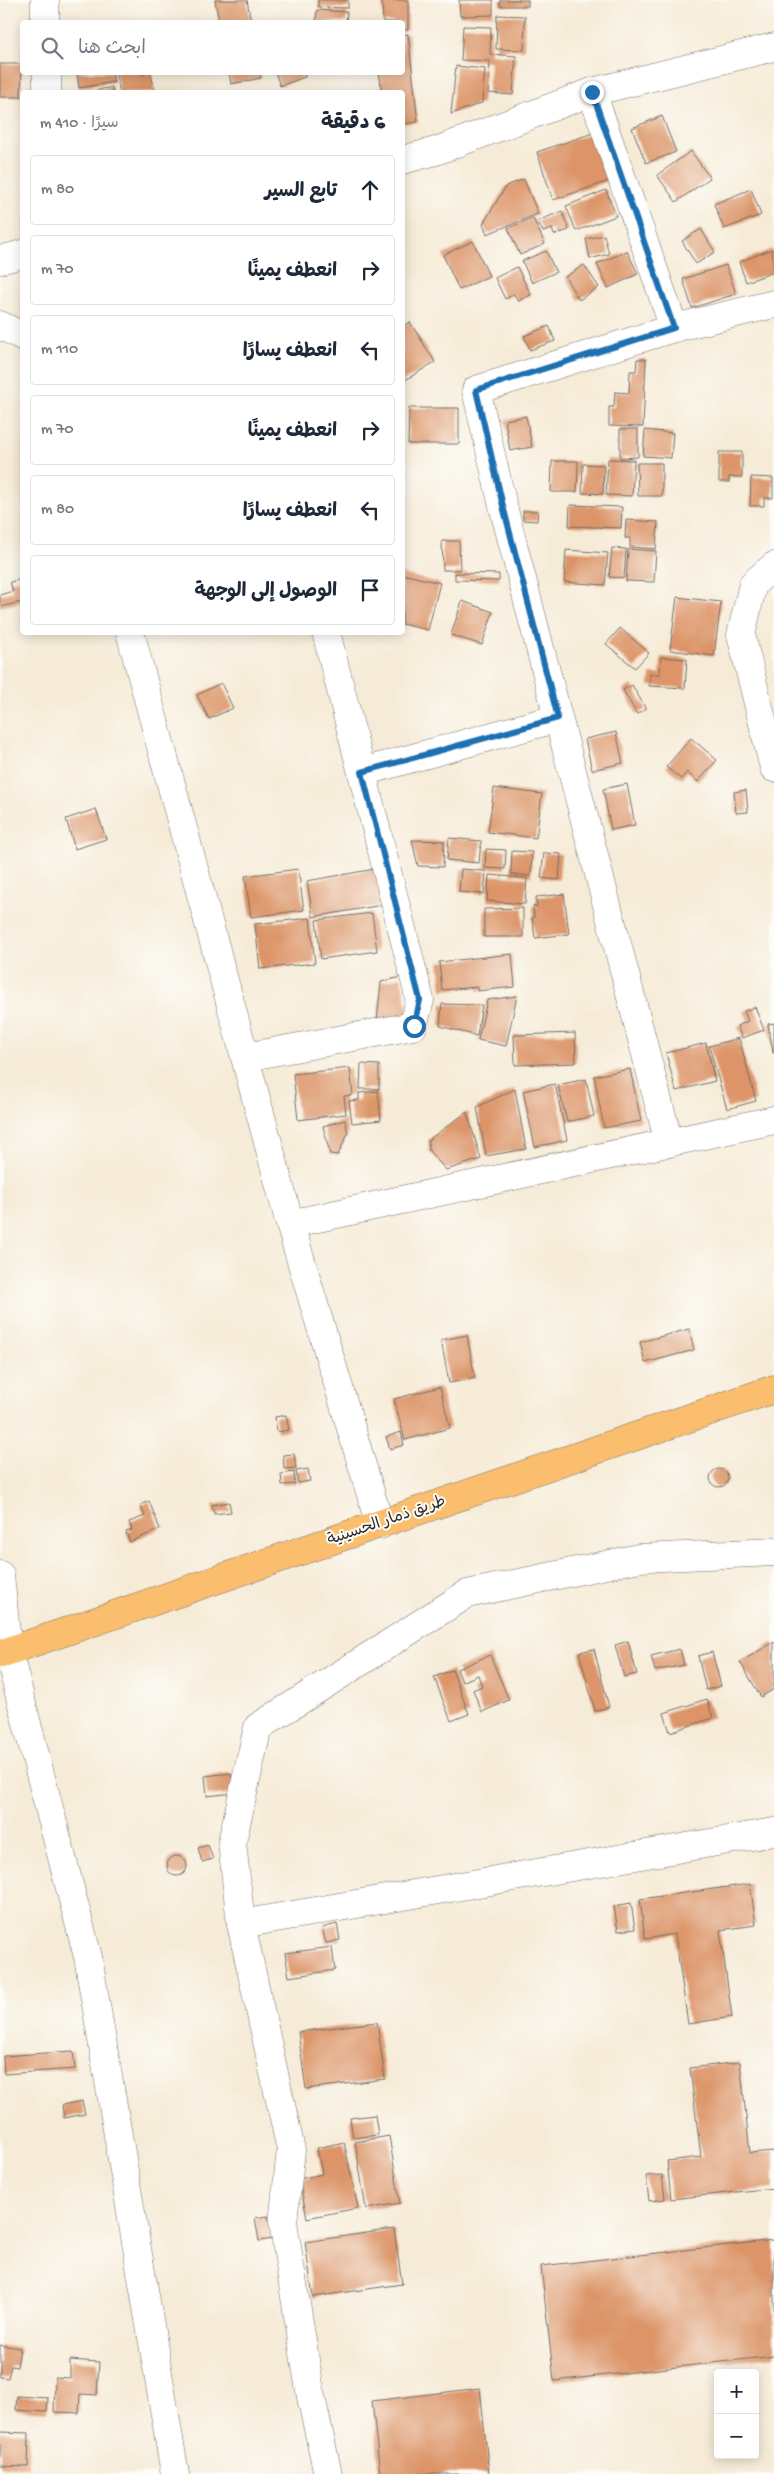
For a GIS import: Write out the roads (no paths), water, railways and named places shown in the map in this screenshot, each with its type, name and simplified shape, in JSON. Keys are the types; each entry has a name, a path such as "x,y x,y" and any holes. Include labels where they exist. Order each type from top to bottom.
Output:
{"main road":[{"name":"طريق ذمار الحسينية","path":"4,1653 774,1389"}],"street":[{"path":"405,159 436,151 592,92 774,48"},
{"path":"46,75 47,90"},
{"path":"592,92 674,328"},
{"path":"0,260 20,255"},
{"path":"669,1143 503,506 476,390 674,328 774,304"},
{"path":"0,325 20,335"},
{"path":"774,566 753,584 741,635 770,741 774,768"},
{"path":"131,635 290,1224 380,1525"},
{"path":"245,1057 414,1026 420,1000 327,635"},
{"path":"362,772 558,718"},
{"path":"290,1224 774,1120"},
{"path":"328,2474 311,2397 283,2222 291,2150 241,1924 232,1842 258,1727 467,1594 639,1558 774,1552"},
{"path":"0,1575 4,1653 88,1957 175,2474"},
{"path":"241,1924 774,1832"}]}
